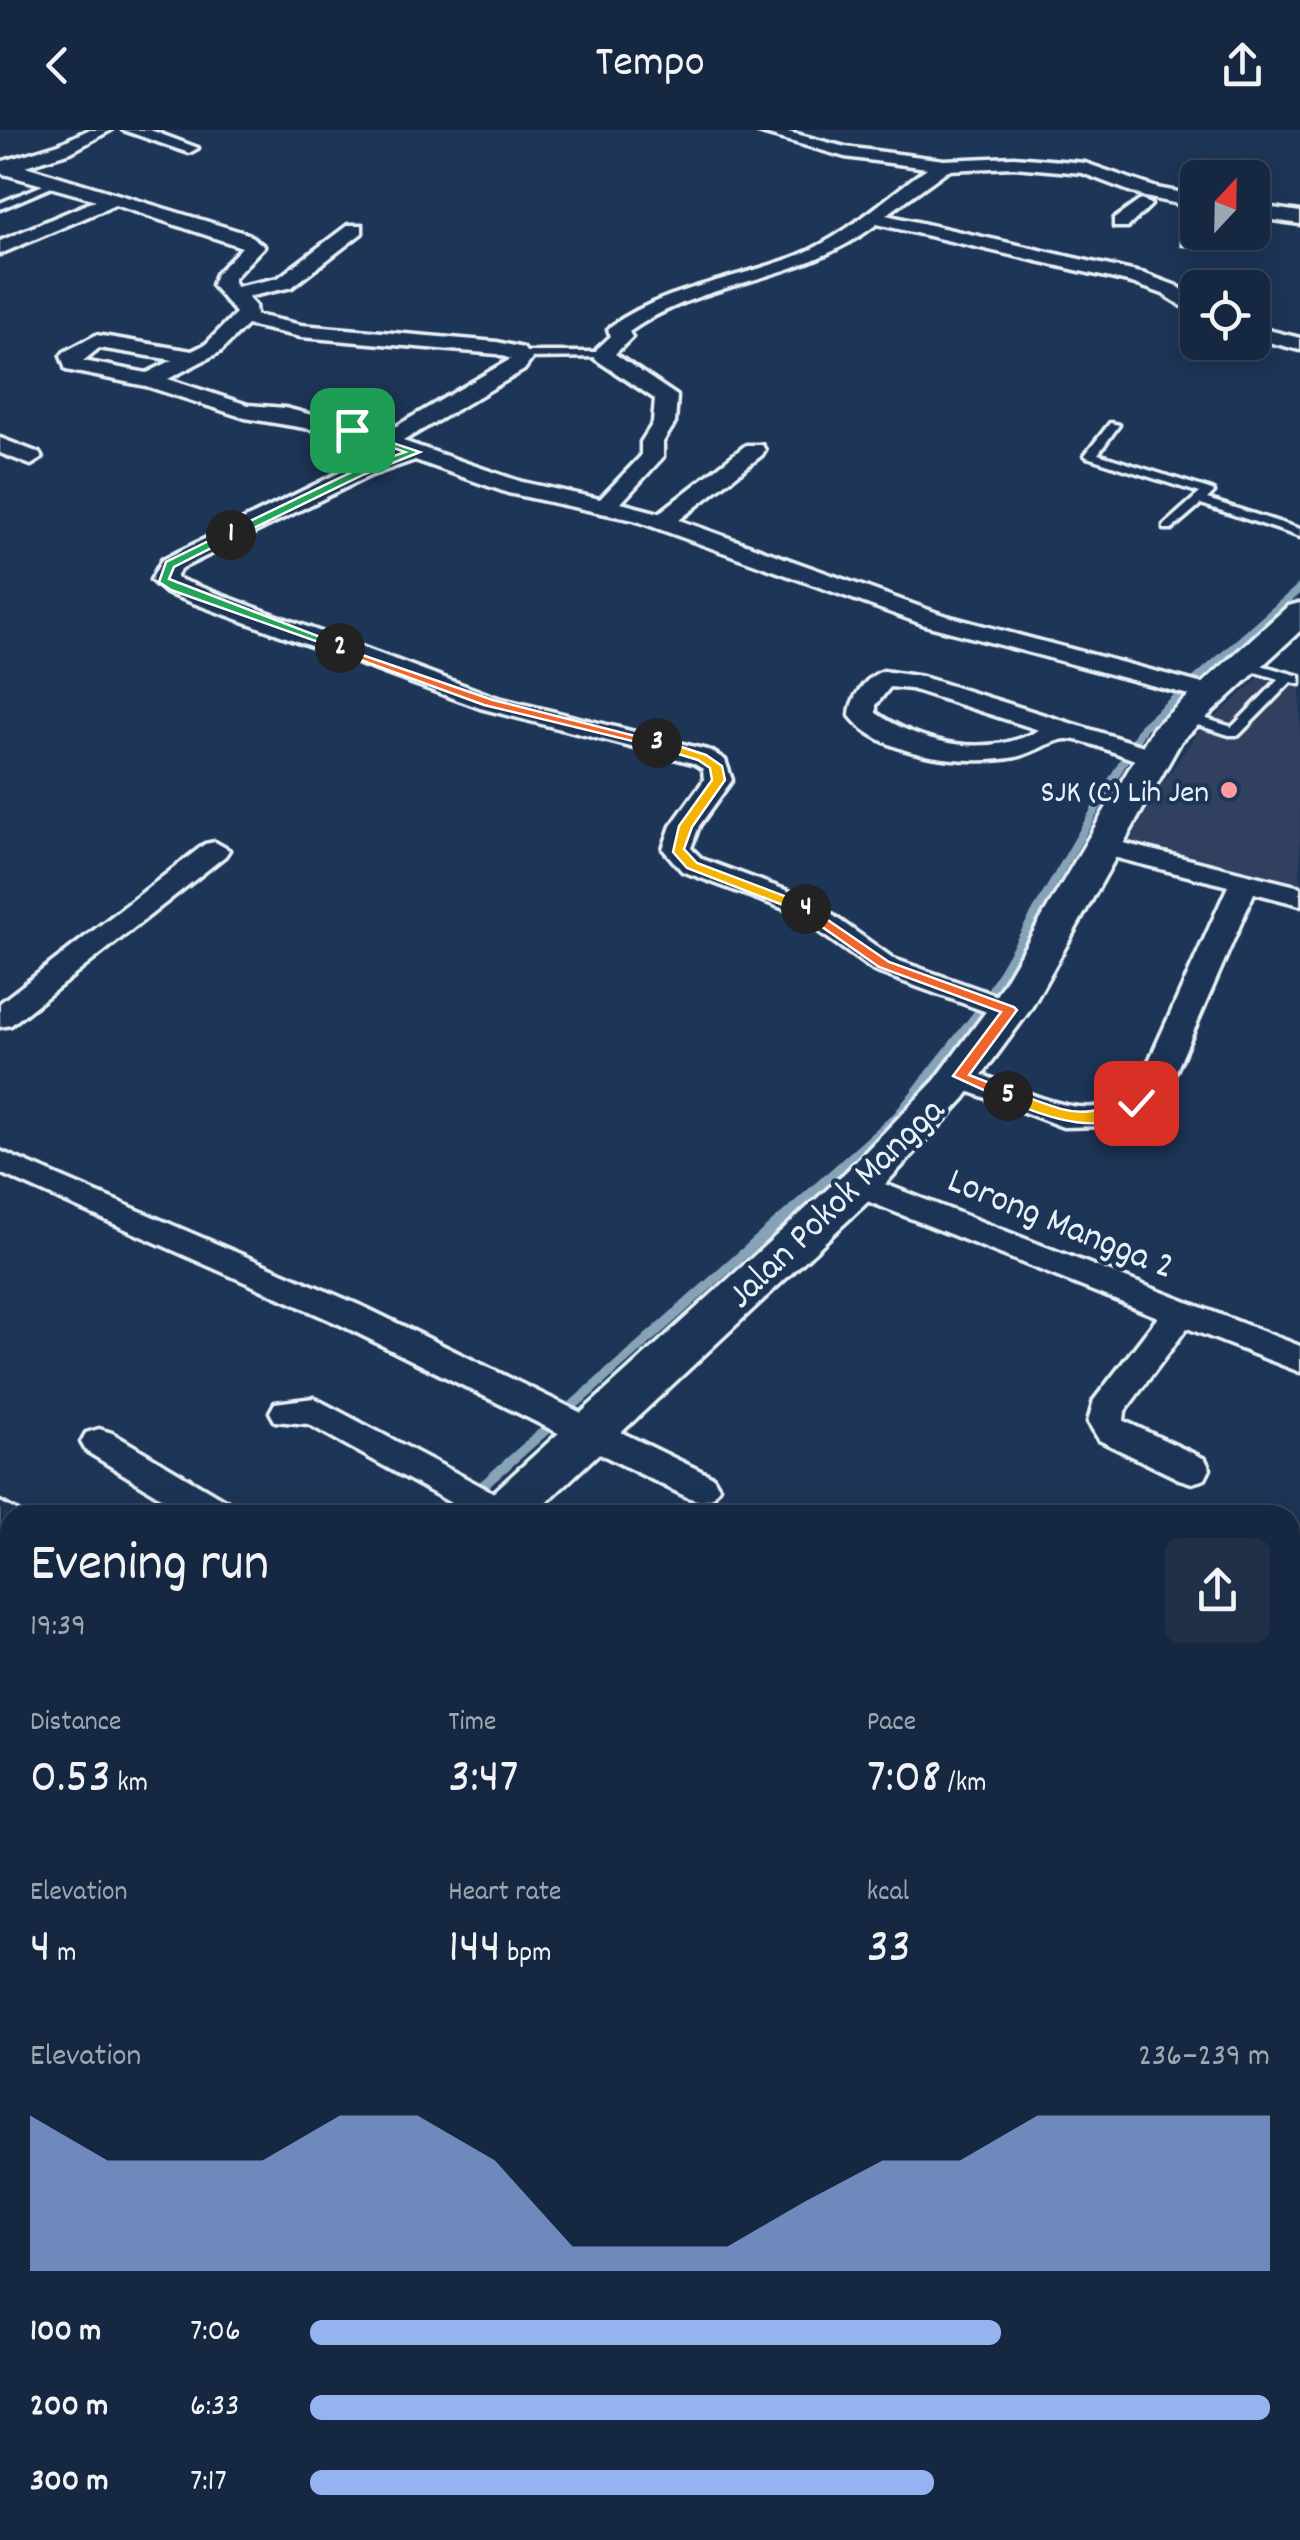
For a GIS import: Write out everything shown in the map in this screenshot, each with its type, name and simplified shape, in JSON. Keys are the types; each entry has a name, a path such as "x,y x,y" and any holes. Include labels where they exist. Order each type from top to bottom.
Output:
{"main road":[{"name":"Jalan Pokok Mangga","path":"487,1505 572,1420 858,1185 960,1076 1102,846 1136,753 1191,696 1242,664 1300,613"}],"street":[{"path":"2,167 64,148 102,130"},
{"path":"132,130 189,148"},
{"path":"760,130 845,152 944,165 980,161 1064,165 1105,172 1147,199 1180,210"},
{"path":"606,506 652,457 652,442 664,423 666,396 618,370 604,355 622,336 618,330 636,316 827,250 944,165"},
{"path":"2,167 254,246 223,278 222,285 245,306 242,318 213,348 150,380"},
{"path":"1122,224 1147,199 1180,201"},
{"path":"0,248 109,200"},
{"path":"876,214 879,220 1138,278 1180,297"},
{"path":"1270,214 1300,218"},
{"path":"234,294 285,283 355,229"},
{"path":"242,318 301,330 497,348 522,359 517,366 385,442"},
{"path":"1270,336 1300,344"},
{"path":"193,357 96,341 71,356 73,366 150,380 245,412 285,415 385,442 516,488 664,521 934,620 1191,696"},
{"path":"0,445 31,458"},
{"path":"664,521 754,450"},
{"path":"414,452 361,472 170,565 163,580 175,588 489,702 702,757 716,766 718,780 686,826 677,850 692,866 800,906 884,964 1002,1008"},
{"path":"1061,729 1045,740 1021,748 989,751 914,745 880,730 863,716 864,704 882,679 897,678 1061,729 1136,753"},
{"path":"1102,846 1300,896"},
{"path":"0,1018 112,926 216,850"},
{"path":"960,1076 1063,1117 1105,1116 1136,1103 1160,1071 1246,880"},
{"path":"0,1161 204,1245 572,1420 700,1487"},
{"name":"Lorong Mangga 2","path":"858,1185 1300,1360"},
{"name":"Lorong Mangga 2","path":"1178,1314 1107,1409 1106,1422 1112,1431 1192,1468"},
{"path":"288,1412 314,1411 484,1505"},
{"path":"99,1442 203,1505"}],"lane":[{"path":"0,206 56,183"},
{"path":"519,355 604,355"},
{"path":"1114,424 1091,455 1208,492 1168,527"},
{"path":"1202,501 1300,533"},
{"path":"1242,664 1294,678"},
{"path":"1191,696 1234,732 1294,678"}],"shaded area":[{"name":"SJK (C) Lih Jen","path":"1273,666 1300,673 1300,895 1122,845 1196,734"}],"waterway":[{"path":"977,1015 1143,727 1300,588"},
{"path":"461,1505 898,1116 977,1015"}],"place":[{"name":"SJK (C) Lih Jen","path":"1229,790"}],"route":[{"path":"352,430 414,452 361,472 170,565 163,580 175,588 489,702 702,757 716,766 718,780 686,826 677,850 692,866 800,906 884,964 1010,1010 960,1076 1063,1117 1105,1116 1124,1112 1136,1103"}]}
